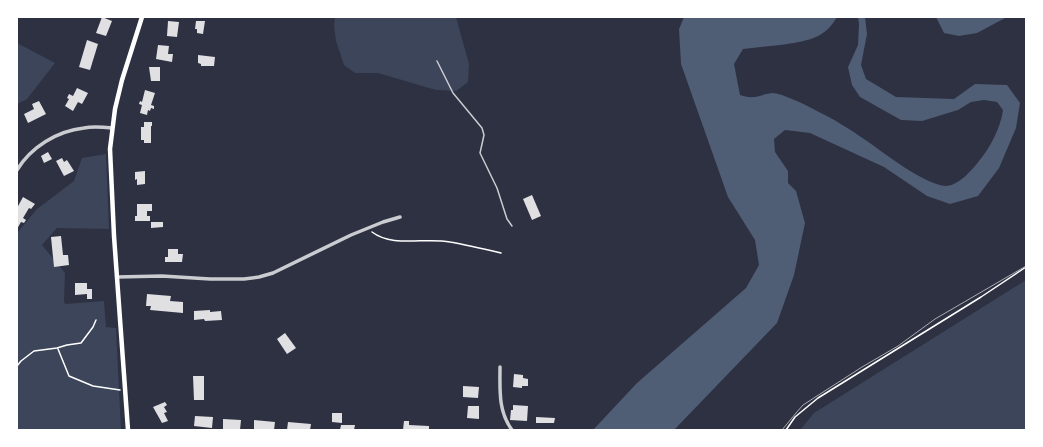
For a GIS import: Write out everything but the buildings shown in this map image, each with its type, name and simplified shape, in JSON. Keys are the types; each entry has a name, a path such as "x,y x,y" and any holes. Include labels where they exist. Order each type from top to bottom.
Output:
{"main road":[{"path":"128,430 110,172 112,128 122,80 142,17"}],"street":[{"path":"17,170 32,151 47,141 64,133 84,127 112,128"},
{"path":"117,277 162,276 210,279 244,279 259,277 273,273 369,228 400,217"},
{"path":"500,367 500,403 503,413 512,430"}],"lane":[{"path":"437,61 453,93 482,128 484,135 480,153 497,188 507,219 512,226"}],"path":[{"path":"369,228 377,236 392,241 434,240 501,253"},
{"path":"786,430 795,417 818,398 1026,267"},
{"path":"17,366 34,351 80,343 93,327 96,320"},
{"path":"57,348 69,376 93,386 116,390 126,390"}],"shaded area":[{"path":"335,17 456,17 469,64 468,82 456,91 436,90 378,73 355,73 344,65 336,41 334,26"},
{"path":"684,17 837,17 832,25 820,35 813,38 783,45 743,49 734,64 740,95 753,97 772,93 795,100 836,121 905,168 937,184 946,186 951,185 960,180 973,169 991,144 1000,123 1003,110 997,102 984,100 971,102 958,110 922,121 901,120 860,97 852,85 848,67 858,45 858,17 865,17 867,34 861,65 866,79 896,97 954,99 975,84 1007,85 1020,103 1016,128 999,168 978,196 950,204 927,196 884,167 810,133 785,130 774,139 775,152 788,171 788,183 796,191 805,223 794,275 777,323 674,430 593,430 637,383 746,288 759,265 755,240 728,197 681,64 679,29"},
{"path":"936,17 1007,17 977,33 959,36 944,33"},
{"path":"17,43 55,63 27,99 17,104"},
{"path":"106,154 109,229 57,228 42,245 65,273 65,304 104,301 106,327 116,328 121,430 17,430 17,233 37,209 74,181 82,158"},
{"path":"1026,280 1026,430 800,430 814,413"}],"tram line":[{"path":"782,430 803,405 898,346 935,319 1026,266"}]}
